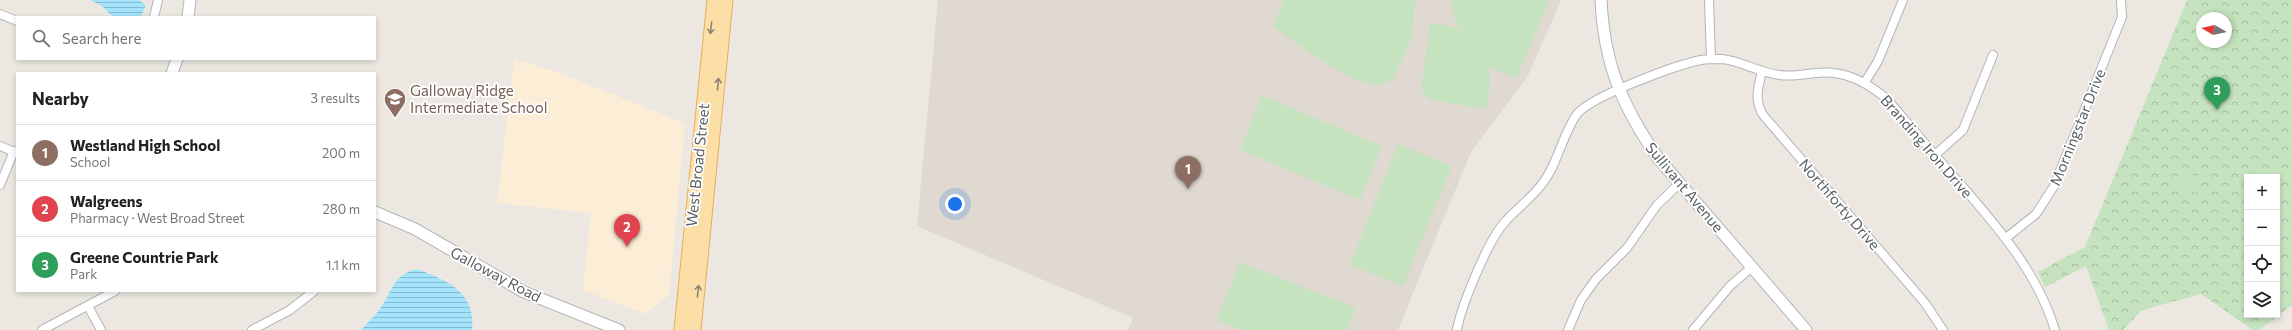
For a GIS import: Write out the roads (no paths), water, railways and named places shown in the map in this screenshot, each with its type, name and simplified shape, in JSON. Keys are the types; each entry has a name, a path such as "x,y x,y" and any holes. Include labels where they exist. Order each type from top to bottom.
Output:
{"main road":[{"name":"West Broad Street","path":"681,330 714,0"},
{"name":"West Broad Street","path":"694,330 726,0"}],"street":[{"path":"154,16 158,0"},
{"path":"188,16 190,0"},
{"name":"Sullivant Avenue","path":"1601,0 1606,48 1618,91 1644,137 1680,183 1806,330"},
{"path":"1709,0 1710,59"},
{"path":"1865,82 1878,61 1903,0"},
{"name":"Morningstar Drive","path":"2006,238 2036,214 2054,186 2122,17 2121,0"},
{"path":"0,14 16,21"},
{"path":"1935,155 1963,130 1993,55"},
{"name":"Branding Iron Drive","path":"1457,330 1465,305 1497,233 1504,222 1543,184 1577,114 1588,104 1618,91 1686,64 1710,59 1735,62 1762,71 1791,76 1834,73 1865,82 1887,99 2006,238 2035,283 2055,330"},
{"path":"172,72 178,60"},
{"name":"Northforty Drive","path":"1762,71 1756,95 1763,115 1925,303 1943,330"},
{"path":"0,146 15,152 0,185"},
{"path":"1568,330 1581,300 1596,279 1627,248 1657,205 1680,183"},
{"name":"Galloway Road","path":"376,212 415,229 524,292 620,330"},
{"path":"1693,330 1730,286 1752,267"},
{"path":"42,330 113,292"},
{"path":"252,330 290,310 313,292"},
{"path":"88,306 101,330"}],"water":[{"path":"90,0 139,0 146,5 141,16 112,16 102,6"},
{"path":"417,269 439,278 458,290 465,297 472,317 472,330 361,330 380,309 394,284 402,275"}],"place":[{"name":"Greene Countrie Park","path":"2217,110"},
{"name":"Galloway Ridge Intermediate School","path":"395,118"},
{"name":"Westland High School","path":"1188,189"},
{"name":"Walgreens","path":"627,247"}]}
